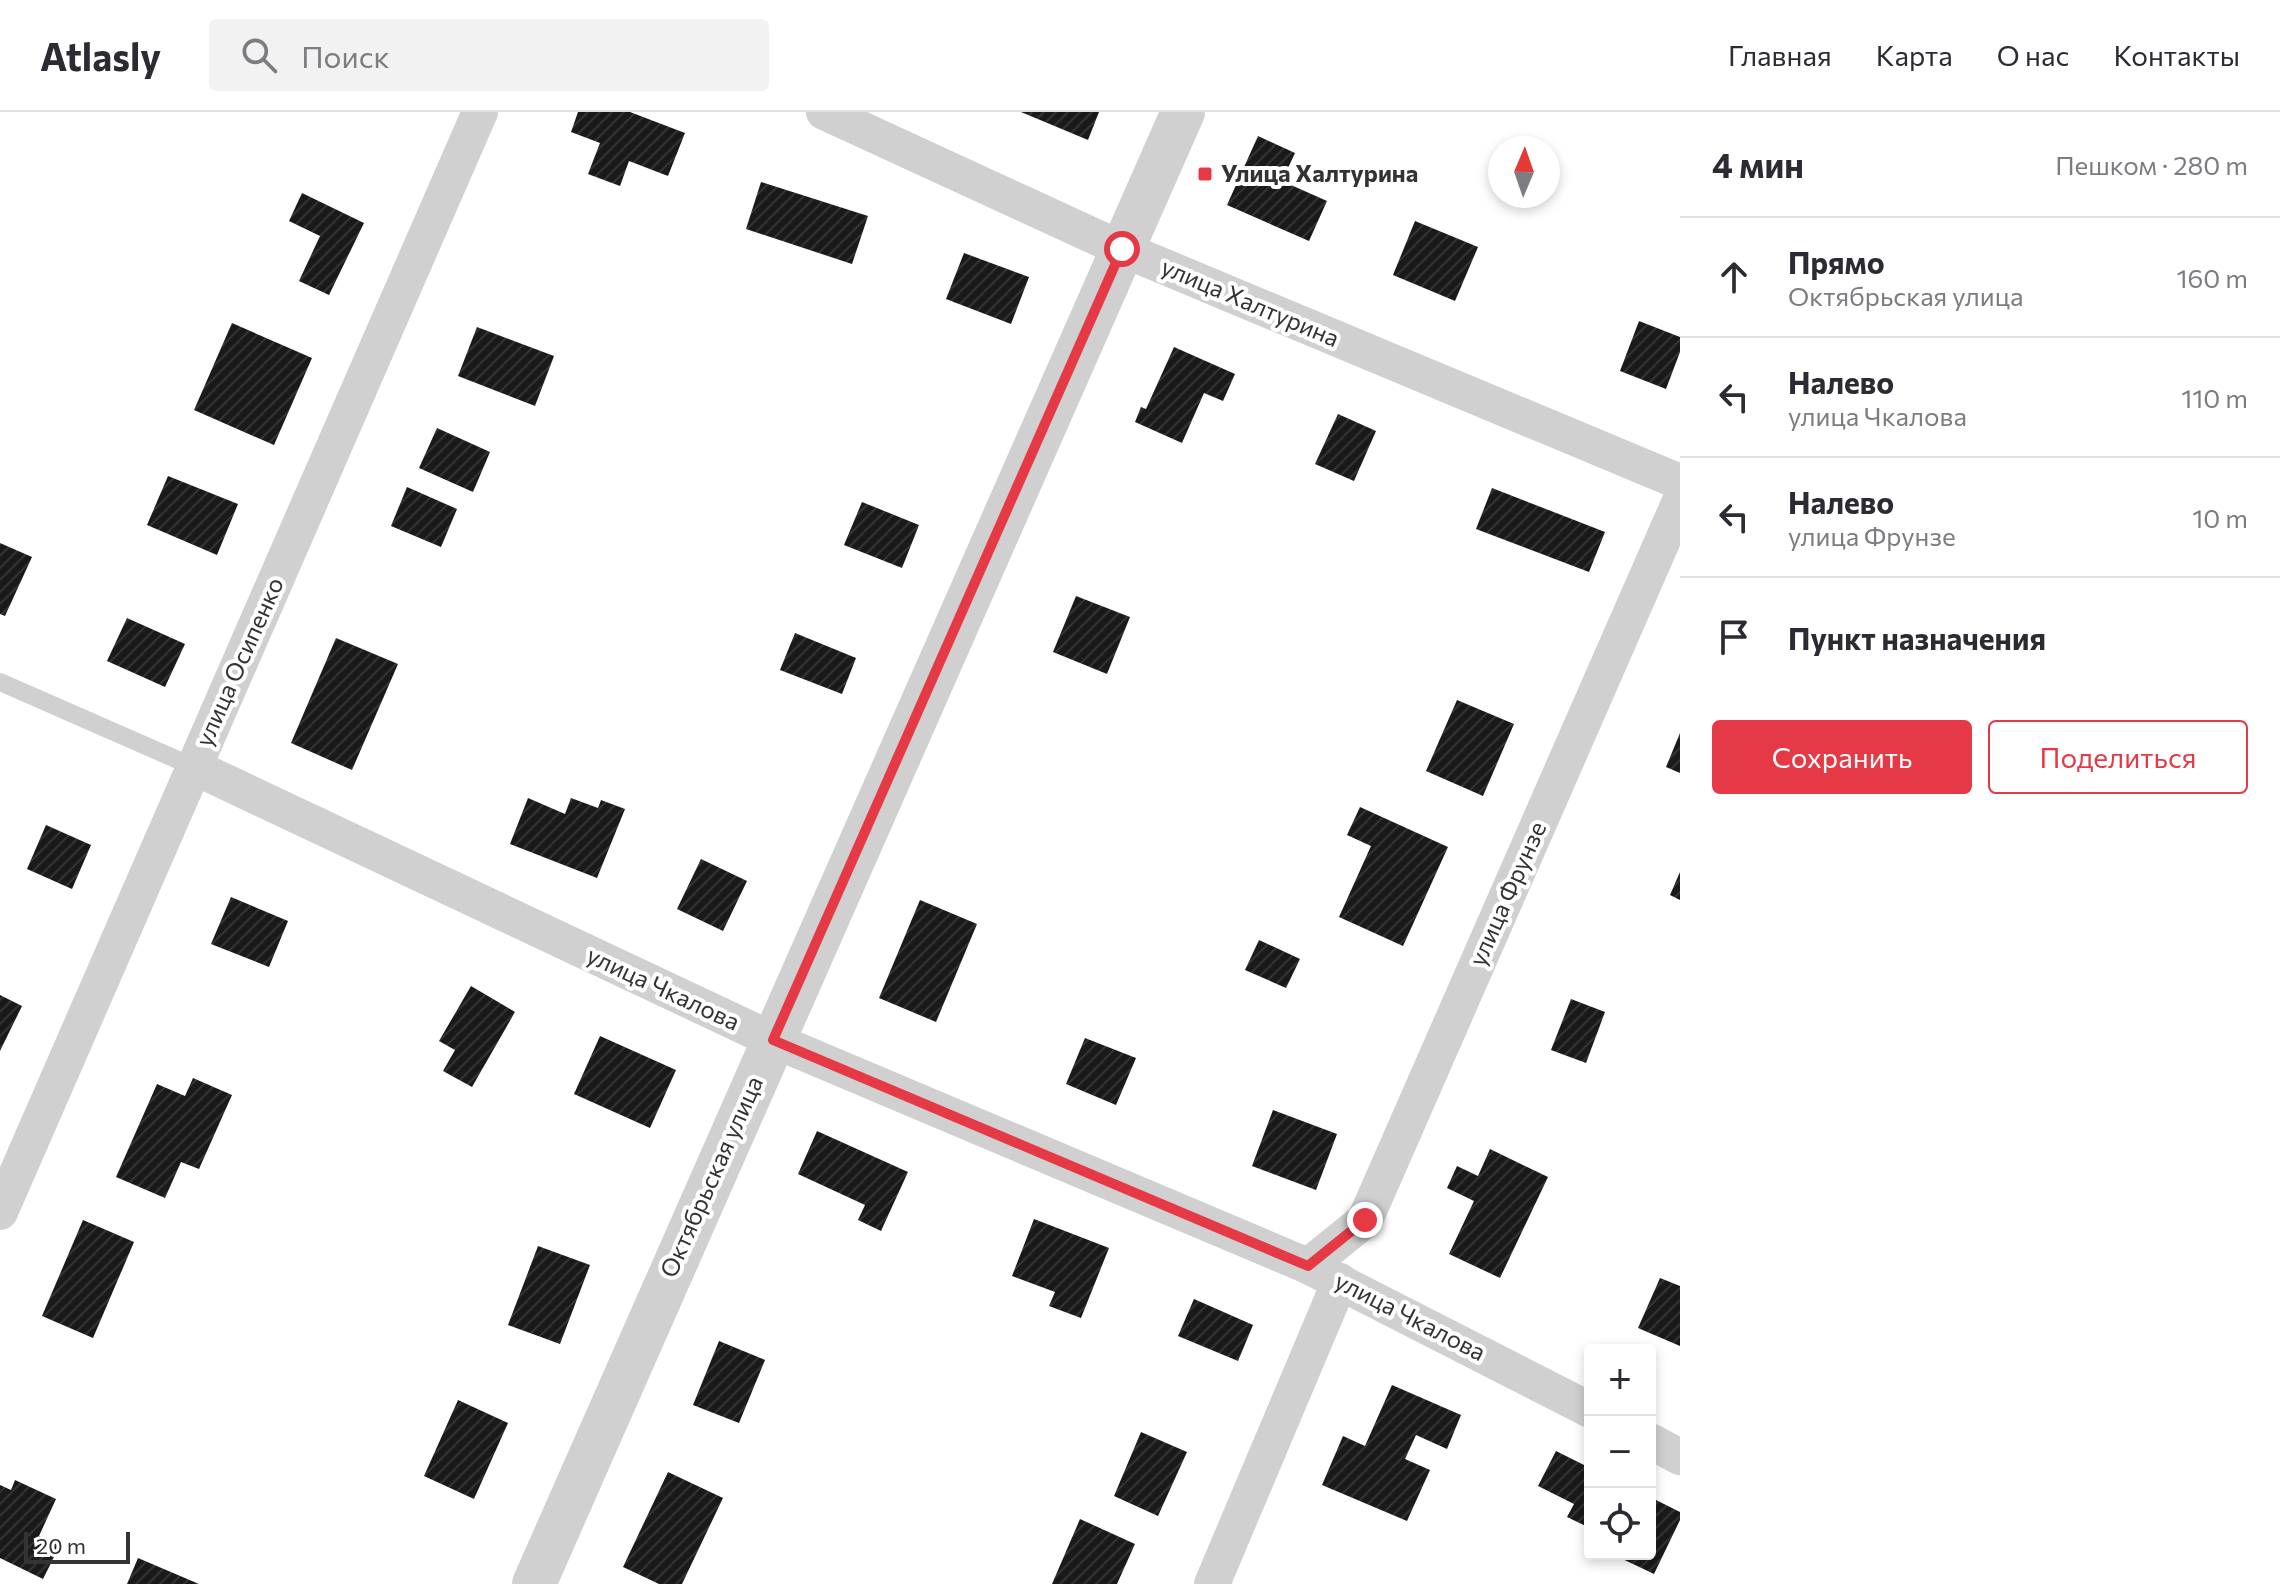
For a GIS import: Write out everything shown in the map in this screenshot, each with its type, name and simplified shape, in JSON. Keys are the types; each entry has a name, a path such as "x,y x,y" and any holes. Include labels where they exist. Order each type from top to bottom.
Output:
{"street":[{"name":"улица Осипенко","path":"0,1212 480,112"},
{"name":"улица Халтурина","path":"824,112 1122,249 1680,482"},
{"name":"Октябрьская улица","path":"534,1584 1183,112"},
{"name":"улица Фрунзе","path":"1308,1266 1365,1220 1680,501"},
{"name":"улица Чкалова","path":"194,767 773,1040 1308,1266 1584,1407"},
{"path":"1212,1584 1340,1281"},
{"path":"1656,1444 1680,1457"}],"lane":[{"name":"улица Чкалова","path":"0,682 194,767"}],"building":[{"path":"578,112 630,112 685,133 668,176 629,161 620,186 588,174 600,143 571,132"},
{"path":"1021,112 1099,112 1088,140"},
{"path":"1258,136 1295,153 1282,181 1327,201 1309,241 1227,205"},
{"path":"761,182 868,216 852,264 746,229"},
{"path":"302,193 364,223 329,295 299,281 320,236 289,221"},
{"path":"1415,221 1478,247 1455,301 1393,275"},
{"path":"964,253 1029,277 1011,324 946,299"},
{"path":"1639,321 1680,337 1680,352 1666,389 1620,371"},
{"path":"232,323 312,358 274,445 194,410"},
{"path":"477,327 554,356 535,406 458,376"},
{"path":"1174,347 1235,374 1223,401 1204,393 1182,443 1135,422 1141,407 1146,409"},
{"path":"1338,414 1376,431 1354,481 1315,464"},
{"path":"437,428 490,452 473,492 419,468"},
{"path":"168,476 238,504 217,555 147,525"},
{"path":"407,487 457,509 441,547 391,526"},
{"path":"1492,488 1605,532 1589,572 1476,529"},
{"path":"862,502 919,525 902,568 844,545"},
{"path":"0,543 32,557 5,616 0,614"},
{"path":"1076,596 1130,617 1107,674 1053,652"},
{"path":"127,618 185,644 165,687 107,661"},
{"path":"795,633 856,658 842,694 780,670"},
{"path":"336,638 398,664 352,770 291,743"},
{"path":"1457,700 1514,724 1483,796 1426,771"},
{"path":"1680,733 1680,773 1666,767"},
{"path":"528,798 565,814 571,798 598,808 601,800 625,809 597,878 510,844"},
{"path":"1360,807 1448,847 1403,946 1339,917 1371,846 1347,835"},
{"path":"46,825 91,845 72,889 27,869"},
{"path":"701,859 747,881 723,931 677,909"},
{"path":"1680,872 1680,900 1670,895"},
{"path":"231,897 288,921 269,967 211,944"},
{"path":"920,900 977,924 936,1022 879,998"},
{"path":"1259,940 1300,959 1286,988 1245,970"},
{"path":"471,986 515,1012 472,1087 443,1071 455,1050 439,1041"},
{"path":"0,995 22,1006 0,1051"},
{"path":"1571,999 1605,1012 1586,1063 1551,1050"},
{"path":"600,1036 676,1070 650,1128 574,1094"},
{"path":"1085,1038 1136,1058 1116,1105 1066,1084"},
{"path":"193,1078 232,1095 199,1169 181,1162 165,1198 116,1177 157,1084 185,1096"},
{"path":"1273,1110 1337,1134 1316,1190 1252,1166"},
{"path":"817,1131 908,1172 881,1231 858,1220 865,1205 798,1174"},
{"path":"1490,1149 1548,1177 1500,1278 1449,1254 1474,1201 1447,1188 1457,1166 1478,1176"},
{"path":"1034,1219 1109,1248 1081,1318 1049,1306 1055,1292 1012,1276"},
{"path":"83,1220 134,1242 93,1338 42,1316"},
{"path":"538,1246 590,1265 560,1344 508,1325"},
{"path":"1660,1278 1680,1286 1680,1346 1638,1328"},
{"path":"1194,1299 1253,1325 1238,1361 1178,1336"},
{"path":"719,1341 765,1360 739,1423 693,1405"},
{"path":"1392,1385 1461,1415 1447,1449 1416,1435 1405,1459 1430,1470 1407,1521 1322,1485 1343,1436 1365,1446"},
{"path":"458,1400 508,1423 474,1499 424,1476"},
{"path":"1141,1432 1187,1452 1158,1516 1114,1496"},
{"path":"1556,1451 1584,1465 1584,1525 1567,1517 1574,1504 1538,1486"},
{"path":"668,1472 723,1498 682,1584 659,1584 623,1567"},
{"path":"15,1480 56,1499 39,1536 60,1545 43,1579 0,1558 0,1485 11,1490"},
{"path":"1656,1500 1680,1512 1680,1520 1654,1574 1625,1560 1656,1560"},
{"path":"1080,1519 1135,1544 1117,1584 1052,1584"},
{"path":"138,1558 199,1584 127,1584"}],"place":[{"name":"Улица Халтурина","path":"1205,174"}],"route":[{"path":"1122,249 773,1040 1308,1266 1365,1220"}]}
